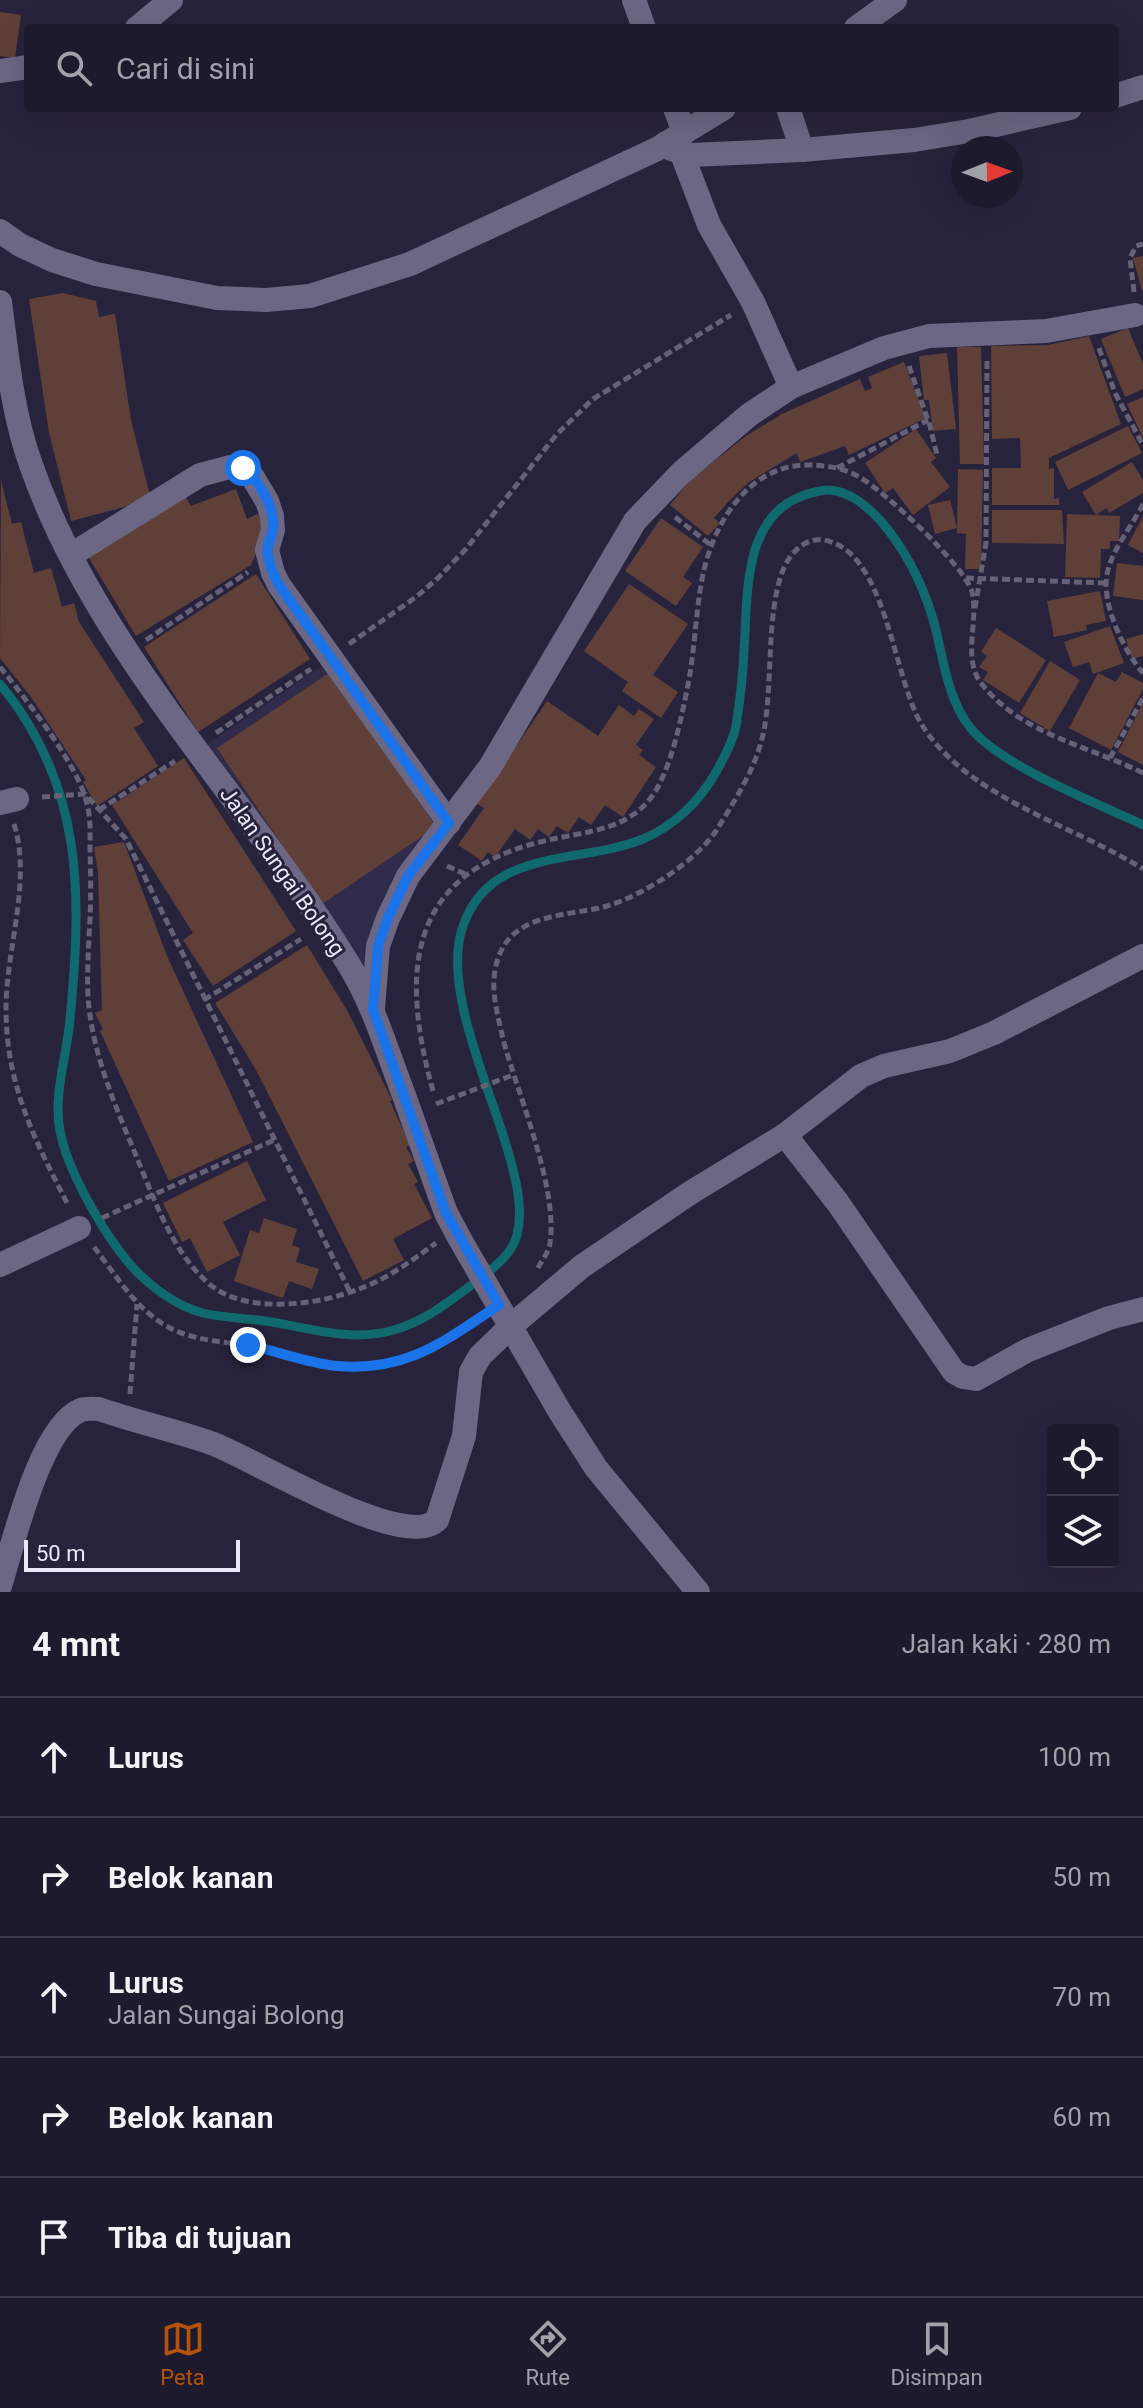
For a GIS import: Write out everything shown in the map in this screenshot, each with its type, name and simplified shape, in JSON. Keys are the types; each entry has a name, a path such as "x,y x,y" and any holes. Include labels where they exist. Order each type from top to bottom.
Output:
{"street":[{"path":"142,24 171,0"},
{"path":"634,0 643,24"},
{"path":"862,24 895,0"},
{"path":"0,71 24,68"},
{"path":"1119,95 1143,87"},
{"path":"675,112 678,143 709,225 753,302 791,387"},
{"path":"0,231 41,255 96,274 217,298 266,300 310,296 410,264 678,143 719,112"},
{"path":"789,112 802,150"},
{"path":"678,143 692,155 802,150 914,140 1052,112"},
{"name":"Jalan Sungai Bolong","path":"0,302 9,423 71,555 129,651 349,965 373,1010 446,1213 458,1235 560,1412 596,1468 698,1592"},
{"path":"373,1010 378,946 408,876 490,767 620,544 653,499 749,415 791,387 901,342 929,336 1046,331 1135,315"},
{"path":"71,555 200,475 230,467 243,468 252,476 272,516 273,530 267,550 279,585 449,823"},
{"path":"0,1586 40,1461 55,1433 72,1415 84,1408 99,1409 213,1443 336,1504 375,1519 425,1528 437,1520 464,1436 471,1372 502,1309 581,1267 690,1193 785,1135 861,1076 884,1066 950,1051 994,1033 1143,956"},
{"path":"785,1135 838,1203 954,1372 963,1377 976,1379 1028,1350 1109,1318 1143,1309"},
{"path":"0,1265 79,1228"}],"path":[{"path":"1135,315 1130,258 1136,246 1143,244"},
{"path":"99,810 416,597 465,550 557,434 593,399 753,302"},
{"path":"1091,324 1115,393 1143,445"},
{"path":"987,334 986,529 982,580 975,611 974,671 989,693 1031,724 1059,739 1143,773"},
{"path":"901,342 937,455"},
{"path":"837,468 928,420"},
{"path":"441,1117 426,1067 418,1007 416,971 428,923 448,890 465,874 536,843 624,823 642,808 659,785 675,742 689,680 703,574 727,514 741,496 770,472 796,464 837,468 861,478 893,503 965,577 972,592 975,611"},
{"path":"653,499 712,546"},
{"path":"1143,504 1117,549 1105,583 1125,649 1143,673"},
{"path":"534,1275 550,1247 551,1218 543,1173 513,1075 492,985 498,956 516,932 539,918 608,906 653,885 707,844 742,789 763,733 775,604 783,569 799,547 814,538 832,541 849,552 868,577 885,613 909,701 922,726 943,753 1026,811 1078,833 1143,869"},
{"path":"129,651 268,559"},
{"path":"965,577 1105,583"},
{"path":"0,667 60,750 85,794 118,829 131,848 350,1292"},
{"path":"1110,758 1143,698"},
{"path":"85,794 8,801 16,832 19,863 6,1007 13,1080 22,1111 79,1228 137,1303 162,1323 204,1340 275,1350 335,1365 367,1367 394,1363 427,1352 502,1309"},
{"path":"85,794 90,833 90,1015 106,1081 153,1196 172,1235 196,1271 211,1286 244,1302 305,1303 350,1292 389,1275 458,1235"},
{"path":"204,1000 323,925"},
{"path":"436,1104 513,1075"},
{"path":"79,1228 274,1140"},
{"path":"128,1419 137,1303"}],"shaded area":[{"path":"328,662 440,827 366,976 206,745"}],"building":[{"path":"0,12 21,15 15,58 0,56"},
{"path":"1143,256 1143,290 1142,291 1133,258"},
{"path":"63,293 96,301 99,317 115,314 131,420 151,500 71,521 49,433 29,299"},
{"path":"1128,328 1143,364 1143,389 1125,397 1101,339"},
{"path":"1089,336 1121,424 1049,458 1049,469 1054,468 1054,499 1059,498 1059,505 992,505 992,468 1021,468 1020,438 992,439 991,346 1048,345"},
{"path":"957,347 981,347 984,464 960,464"},
{"path":"947,353 956,429 933,431 929,400 924,400 919,356"},
{"path":"904,362 926,418 849,455 845,446 800,462 797,453 749,482 714,518 720,523 708,536 670,505 690,480 746,436 782,414 860,379 865,391 872,388 868,377"},
{"path":"1143,397 1143,438 1127,404"},
{"path":"1128,426 1142,453 1068,490 1055,462"},
{"path":"916,429 936,458 931,462 950,487 913,515 893,488 885,493 865,463"},
{"path":"1132,462 1143,480 1143,493 1109,513 1107,508 1096,515 1082,492"},
{"path":"958,469 983,470 981,569 965,569 966,534 957,533"},
{"path":"1,481 12,524 21,522 34,573 51,568 62,607 74,603 79,622 144,722 134,728 158,766 97,806 83,782 86,780 31,697 0,658"},
{"path":"236,489 247,519 260,513 267,529 251,565 136,636 86,553 183,493 191,506"},
{"path":"950,500 957,528 935,534 928,505"},
{"path":"992,510 1062,510 1064,544 992,543"},
{"path":"1067,514 1120,516 1119,541 1110,541 1110,549 1101,549 1100,578 1065,577"},
{"path":"1143,516 1143,553 1128,545"},
{"path":"661,518 703,547 683,577 692,583 676,606 625,571"},
{"path":"1117,563 1143,566 1143,600 1113,596"},
{"path":"256,574 310,659 198,732 144,647"},
{"path":"629,584 688,624 653,675 678,692 661,718 622,691 628,682 584,651"},
{"path":"1100,591 1106,621 1086,625 1087,630 1054,637 1047,601"},
{"path":"1110,626 1124,663 1093,674 1089,662 1073,667 1064,642"},
{"path":"996,628 1046,660 1019,703 983,680 988,672 979,667 987,656 981,652"},
{"path":"1143,634 1143,656 1132,659 1126,639"},
{"path":"1050,661 1080,680 1050,731 1020,713"},
{"path":"332,671 436,827 322,904 217,748"},
{"path":"1122,672 1143,683 1143,689 1111,750 1069,728 1098,673 1116,682"},
{"path":"547,701 598,736 619,705 634,716 639,709 654,719 636,745 643,750 639,755 656,767 623,817 605,805 591,825 579,817 568,833 557,826 549,837 538,829 530,840 515,829 495,857 488,852 482,861 458,845 484,808 477,804"},
{"path":"1143,703 1143,765 1118,752"},
{"path":"184,758 296,931 213,986 183,940 193,933 112,805"},
{"path":"124,842 167,956 253,1142 169,1181 100,1031 103,1029 95,1013 102,1010 98,872 94,847"},
{"path":"307,945 348,1012 392,1100 410,1145 406,1147 414,1161 408,1164 418,1182 414,1184 432,1218 393,1239 404,1260 363,1281 255,1068 215,1003"},
{"path":"247,1161 266,1200 223,1222 240,1255 207,1272 190,1238 182,1242 163,1203"},
{"path":"264,1218 297,1229 292,1245 300,1248 296,1262 319,1269 312,1289 289,1281 283,1298 234,1281 250,1230 259,1233"}],"waterway":[{"path":"0,684 28,723 48,762 62,802 71,843 76,928 74,973 58,1117 64,1148 81,1187 103,1227 127,1261 153,1286 177,1303 211,1315 343,1334 374,1334 414,1323 477,1281 501,1261 515,1242 520,1213 518,1191 463,1009 458,953 462,929 475,902 492,884 514,871 643,839 676,820 710,783 735,732 752,561 758,540 768,522 782,507 804,495 827,490 856,499 869,509 905,554 924,592 950,688 969,726 983,741 1025,769 1143,825"}],"route":[{"path":"243,468 252,476 272,516 273,530 267,550 279,585 449,823 408,876 388,918 378,946 373,1010 446,1213 499,1305 427,1352 394,1363 367,1367 335,1365 248,1345"}]}
